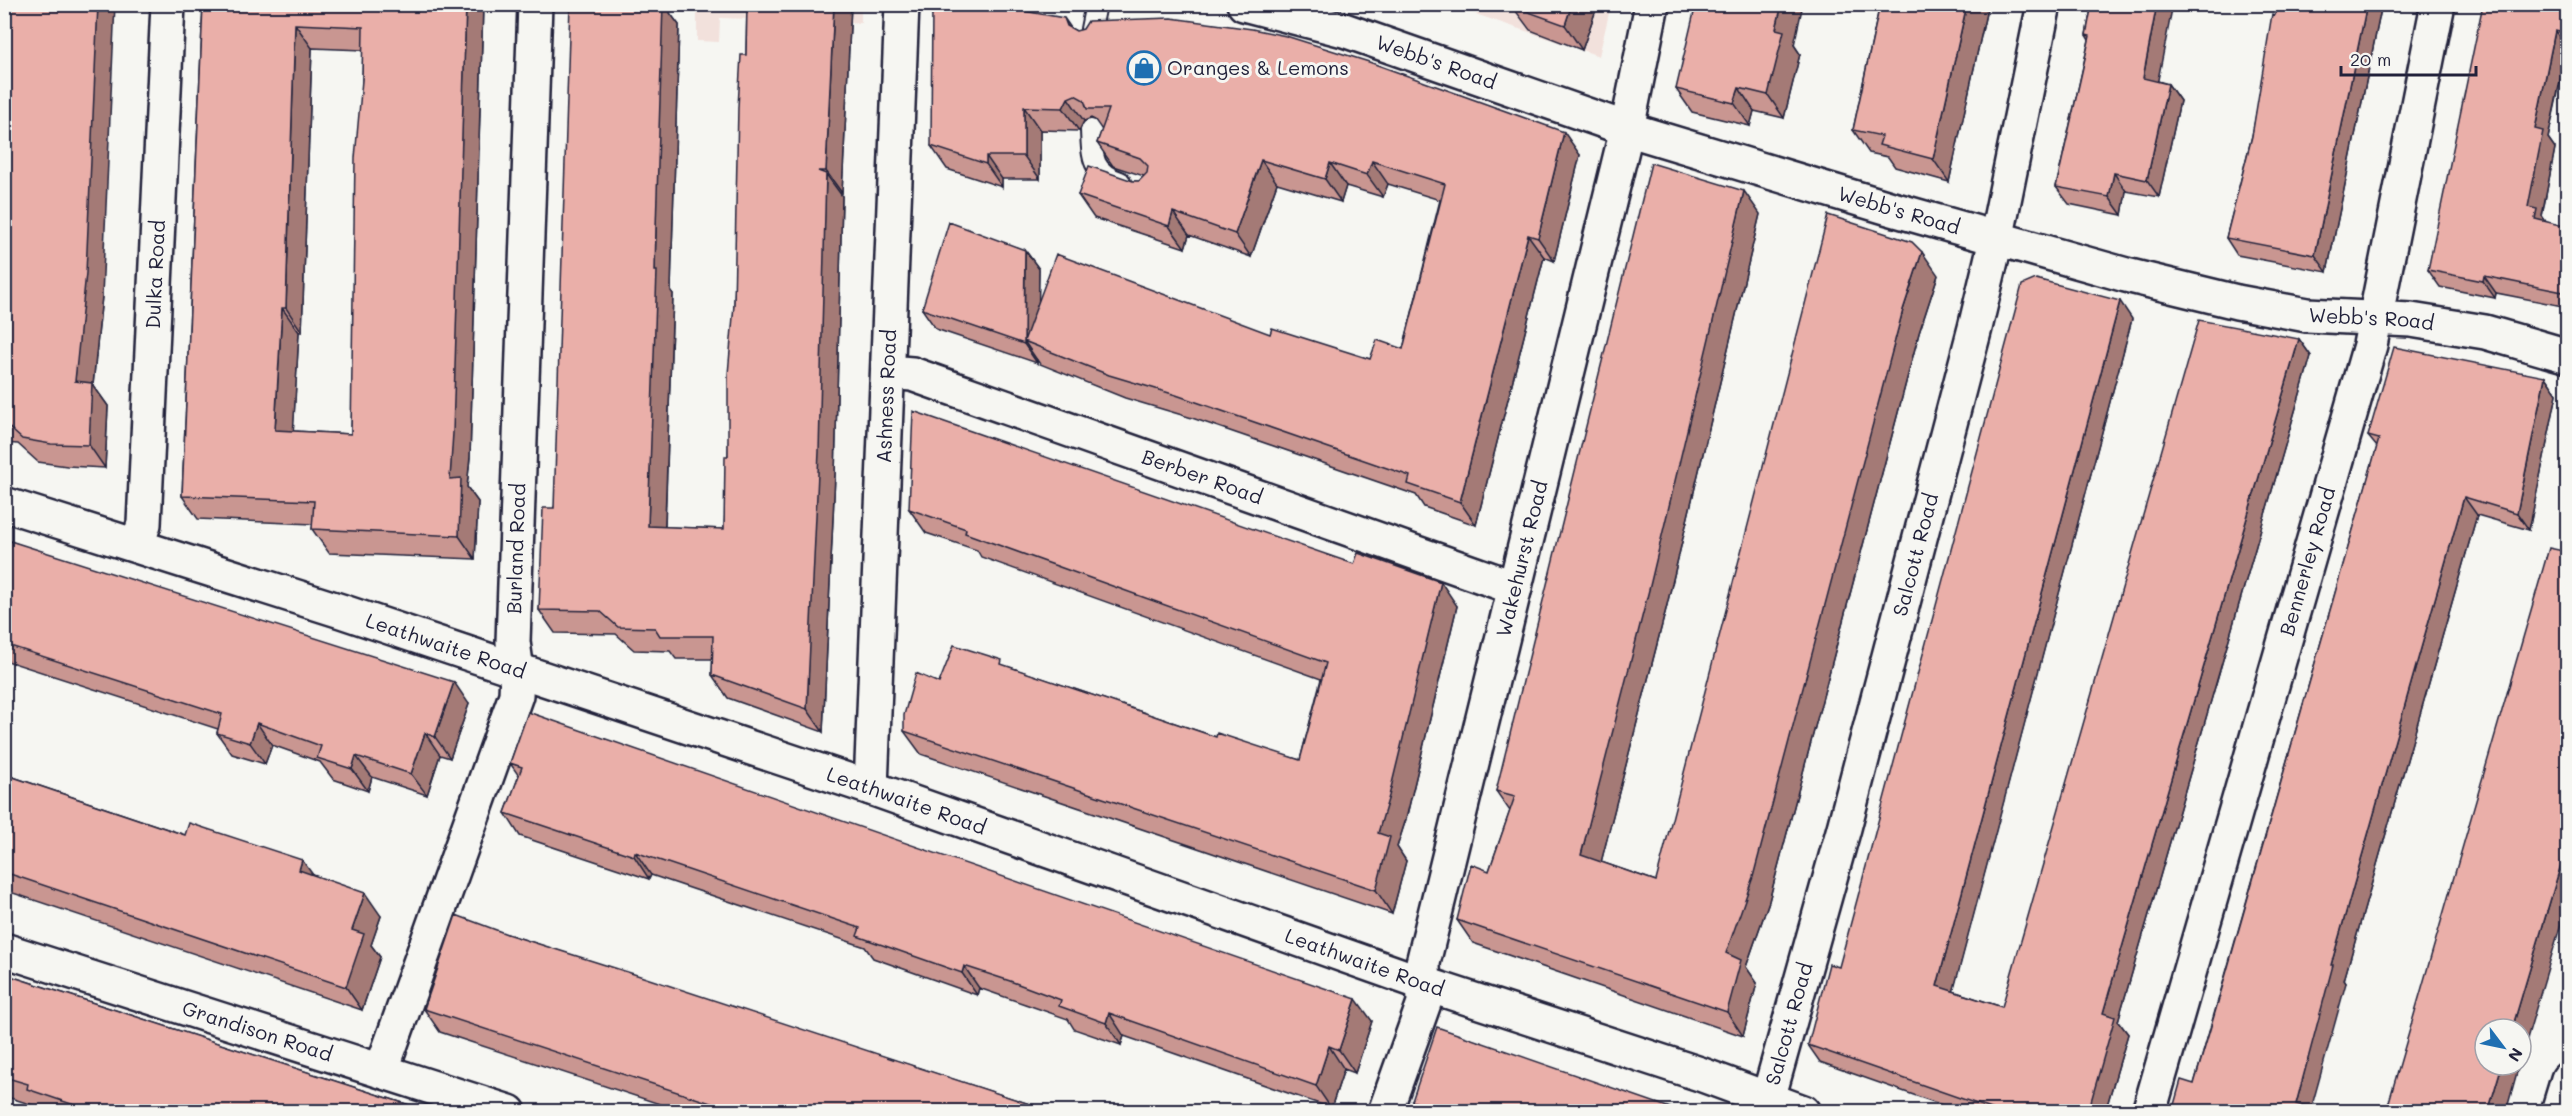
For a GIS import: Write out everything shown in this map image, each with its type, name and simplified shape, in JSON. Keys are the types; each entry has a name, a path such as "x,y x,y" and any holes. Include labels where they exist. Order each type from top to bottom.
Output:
{"street":[{"name":"Dulka Road","path":"138,545 144,524 168,4"},
{"name":"Burland Road","path":"382,1070 516,695 517,670 513,642 535,4"},
{"name":"Ashness Road","path":"871,788 902,4"},
{"name":"Wakehurst Road","path":"1385,1112 1424,1003 1423,963 1627,129 1652,4"},
{"name":"Salcott Road","path":"1768,1099 1840,839 1996,240 2044,4"},
{"name":"Bennerley Road","path":"2149,1112 2370,345 2438,4"},
{"name":"Webb's Road","path":"1258,6 1344,30 1627,129 1996,240 2237,302 2307,315 2411,320 2485,332 2568,356"},
{"name":"Berber Road","path":"888,372 912,374 1515,588"},
{"name":"Leathwaite Road","path":"4,504 138,545 871,788 1425,984 1700,1074 1803,1112"},
{"name":"Grandison Road","path":"4,950 509,1112"},
{"path":"2558,1112 2568,1079"}],"lane":[{"path":"1092,42 1096,4"},
{"path":"1091,130 1092,152 1097,168 1107,178 1140,188"}],"shaded area":[{"path":"576,4 861,5 861,23 720,18 719,42 697,41 697,10 586,7"},
{"path":"1449,5 1611,5 1599,56"}],"building":[{"path":"4,4 98,4 86,273 75,381 92,383 89,445 51,444 22,439 4,423"},
{"path":"203,4 466,4 450,479 461,478 459,536 312,529 314,501 182,496","holes":["295,24 363,27 362,80 355,158 351,434 275,430 282,308 286,308"]},
{"path":"570,4 663,4 648,526 724,529 725,456 728,456 728,374 734,305 738,107 741,55 746,55 747,4 834,4 826,171 818,171 826,174 819,452 807,709 712,675 713,636 660,636 655,628 618,627 600,611 539,610 543,508 554,508"},
{"path":"932,4 984,4 1064,18 1067,26 1076,31 1083,29 1088,21 1171,18 1252,29 1286,36 1369,62 1564,132 1538,238 1528,235 1460,502 1408,484 1410,476 1176,395 1109,375 1024,341 1056,254 1270,334 1272,328 1370,359 1377,340 1403,349 1445,184 1372,161 1367,175 1330,163 1325,179 1261,160 1235,234 1173,212 1169,226 1078,195 1089,166 1139,181 1147,173 1148,166 1140,158 1097,143 1109,109 1087,109 1084,100 1075,95 1068,98 1063,108 1024,107 1024,156 986,156 986,164 931,146"},
{"path":"1513,4 1572,4 1565,25 1512,6"},
{"path":"1696,4 1782,4 1776,29 1784,31 1768,95 1739,88 1734,103 1676,89"},
{"path":"1880,4 1967,4 1933,159 1879,145 1882,136 1853,130"},
{"path":"2092,4 2157,4 2143,78 2168,84 2147,180 2114,173 2109,197 2056,187 2090,36 2086,35"},
{"path":"2277,4 2367,4 2315,255 2226,238 2252,136 2272,14 2275,15"},
{"path":"2483,4 2568,4 2568,34 2555,31 2535,129 2543,131 2528,207 2537,209 2535,219 2568,227 2568,270 2563,292 2484,276 2483,281 2428,270"},
{"path":"1651,163 1744,191 1650,586 1581,855 1656,881 1828,215 1912,242 1922,252 1903,310 1753,877 1726,953 1741,960 1727,1012 1457,920 1471,864 1489,871 1515,796 1496,791"},
{"path":"949,222 1025,250 1024,344 922,309"},
{"path":"2036,279 2120,301 1937,986 2002,1007 2199,320 2299,339 2103,1013 2115,1017 2088,1112 2000,1112 1808,1045 1829,964 1839,967 2022,285"},
{"path":"2394,347 2545,377 2517,513 2464,497 2331,965 2333,965 2296,1104 2311,1108 2310,1112 2172,1112 2181,1080 2194,1084 2216,1009 2379,439 2368,436"},
{"path":"913,411 1354,564 1358,553 1441,582 1378,833 1390,837 1376,890 904,731 904,715 916,673 939,683 954,645 1002,660 1001,664 1216,737 1217,733 1300,760 1326,663 965,533 966,529 909,509"},
{"path":"4,539 454,682 435,737 425,733 411,774 356,756 352,769 317,758 321,746 257,723 250,743 217,733 222,714 4,644"},
{"path":"2549,548 2568,552 2568,841 2516,1017 2473,1017 2473,1077 2498,1077 2488,1112 2386,1112"},
{"path":"528,712 1356,999 1339,1050 1329,1046 1316,1086 1109,1013 1106,1023 1059,1006 1061,1000 1010,981 964,966 962,973 857,936 860,928 635,852 634,856 505,813 522,767 510,763"},
{"path":"4,774 185,835 189,823 302,860 299,870 365,893 352,930 364,934 346,987 4,872"},
{"path":"456,915 507,934 1054,1112 738,1112 424,1009"},
{"path":"4,974 431,1112 95,1112 27,1089 28,1084 4,1077"},
{"path":"1437,1027 1682,1112 1420,1112 1423,1105 1412,1101"}],"place":[{"name":"Oranges & Lemons","path":"1144,68"}]}
